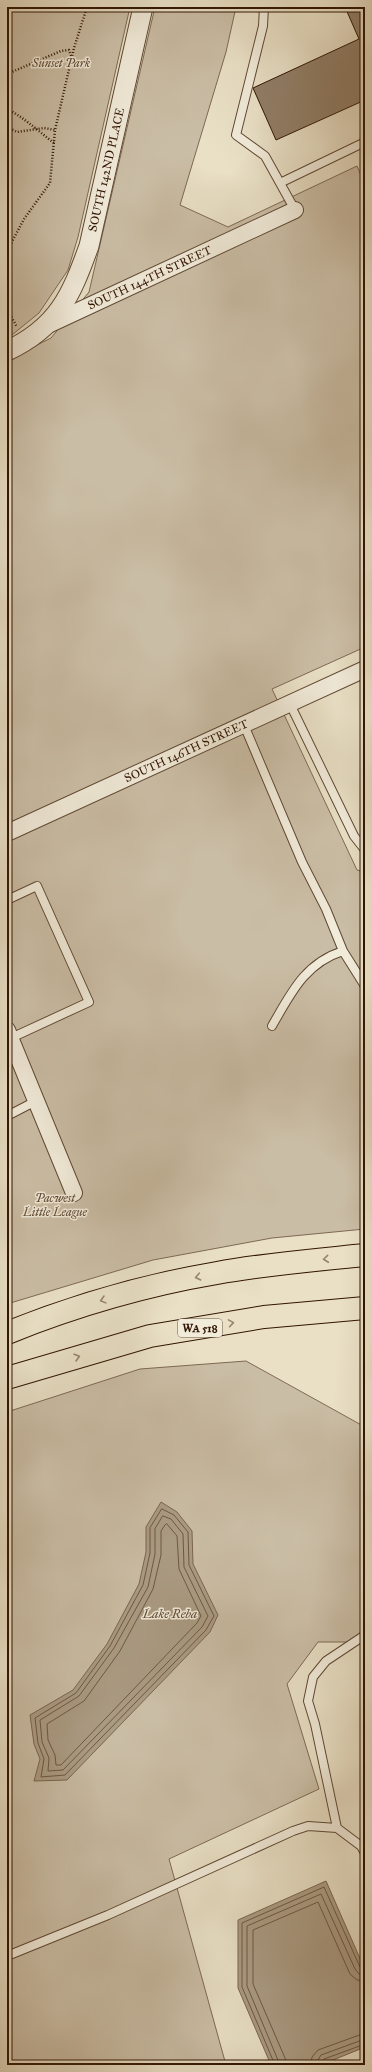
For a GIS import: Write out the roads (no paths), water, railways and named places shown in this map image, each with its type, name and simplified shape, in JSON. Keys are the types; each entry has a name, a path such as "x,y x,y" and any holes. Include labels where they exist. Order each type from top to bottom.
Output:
{"highway":[{"path":"7,1333 101,1300 181,1280 274,1265 365,1255"},
{"name":"WA 518","path":"7,1378 39,1367 150,1336 264,1317 365,1308"},
{"path":"7,1384 39,1367"}],"street":[{"name":"SOUTH 142ND PLACE","path":"48,325 66,302 78,276 89,246 143,7"},
{"name":"SOUTH 144TH STREET","path":"7,351 24,342 48,325 294,210"},
{"name":"SOUTH 146TH STREET","path":"7,833 365,669"},
{"path":"9,1034 74,1193"}],"lane":[{"path":"264,7 262,26 236,135 265,156 294,210"},
{"path":"280,183 365,142"},
{"path":"290,704 351,830 365,850"},
{"path":"244,725 299,856 326,909 343,951 365,986"},
{"path":"7,900 37,886 90,1002 9,1034"},
{"path":"272,1026 294,988 307,972 328,956 343,951"},
{"path":"7,1116 36,1101"},
{"path":"337,1828 316,1724 308,1701 313,1677 326,1661 365,1635"},
{"path":"7,1956 108,1915 293,1831 308,1826 337,1828 361,1846 365,1854"}],"water":[{"name":"Lake Reba","path":"161,1502 177,1512 192,1531 193,1564 218,1615 210,1632 67,1780 34,1781 40,1759 34,1744 30,1715 73,1690 107,1644 139,1584 146,1552 146,1527"},
{"path":"326,1881 365,1970 365,2047 321,2065 271,2065 238,1988 238,1920"}],"park label":[{"name":"Sunset Park","path":"61,63"},
{"name":"Pacwest Little League","path":"55,1205"}]}
